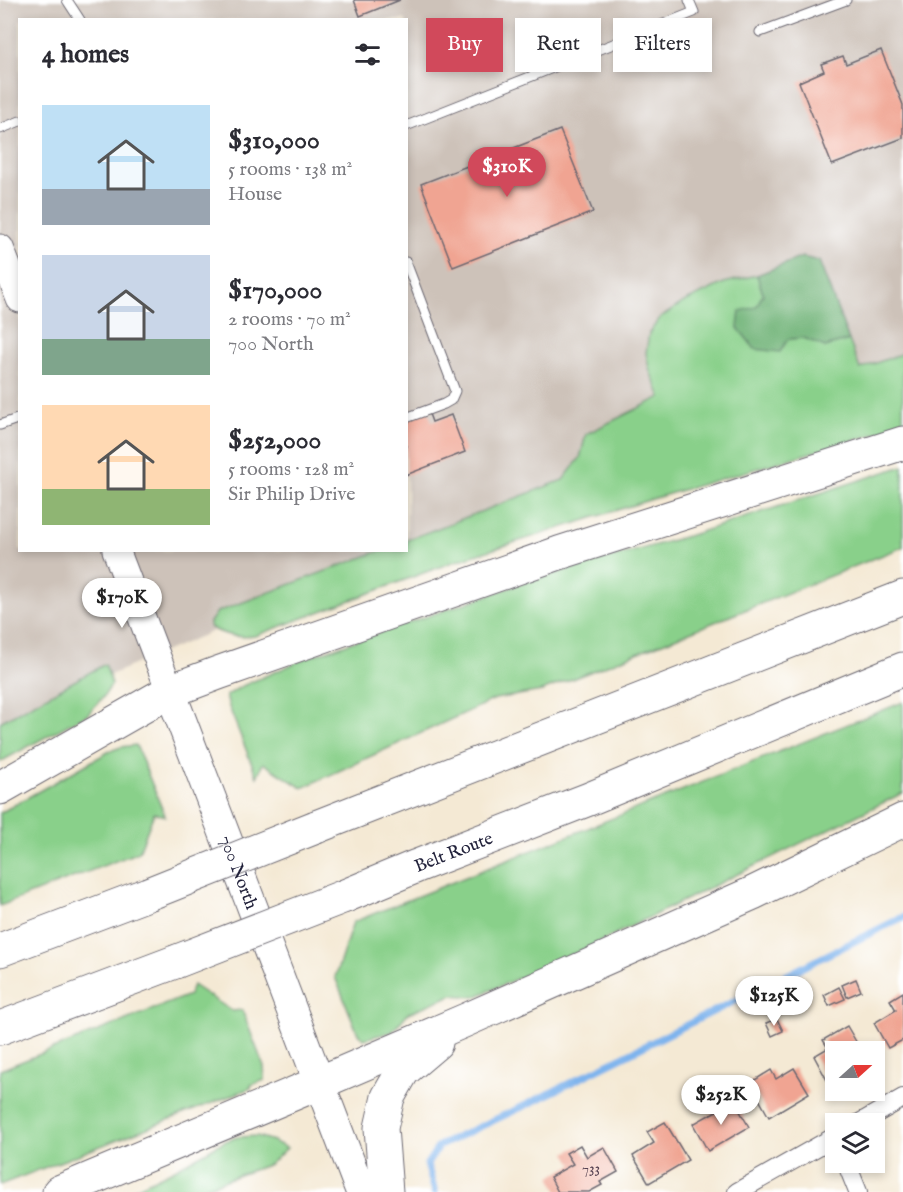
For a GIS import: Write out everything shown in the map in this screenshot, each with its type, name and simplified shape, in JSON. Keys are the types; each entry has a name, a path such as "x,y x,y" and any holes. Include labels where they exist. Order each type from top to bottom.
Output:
{"highway":[{"path":"0,788 170,691 559,553 903,443"},
{"path":"0,950 903,597"},
{"name":"Belt Route","path":"0,1028 345,896 589,799 903,669"},
{"path":"59,1192 466,1020 753,893 903,820"},
{"path":"386,1192 381,1128 388,1097 403,1071 423,1052 466,1020"}],"main road":[{"name":"700 North","path":"170,691 361,1192"}],"street":[{"path":"0,248 17,283"},
{"name":"700 North","path":"117,552 170,691"},
{"path":"877,1113 903,1098"},
{"path":"737,1192 825,1145"},
{"path":"850,1173 858,1192"}],"lane":[{"path":"67,0 79,18"},
{"path":"408,125 694,12 690,0"},
{"path":"760,32 846,0"},
{"path":"0,129 18,122"},
{"path":"408,267 455,391 451,400 444,404 408,417"},
{"path":"0,426 18,419"}],"shaded area":[{"path":"0,0 903,0 903,395 408,548 408,18 18,18 18,552 399,552 0,722"}],"green space":[{"path":"802,257 819,261 849,340 825,347 804,338 788,339 780,352 755,349 738,328 740,311 756,307 763,294 757,275"},
{"path":"757,275 763,294 756,307 788,339 804,338 825,347 849,340 860,369 903,353 903,426 662,496 453,562 255,636 232,636 210,627 210,622 217,612 376,552 408,552 408,540 563,480 580,458 586,434 661,397 649,369 646,353 649,333 660,318 684,302 724,283"},
{"path":"903,466 903,547 542,691 495,699 302,788 263,763 257,777 226,696 240,687 309,657 532,580 691,535"},
{"path":"105,664 112,684 88,714 0,762 0,722"},
{"path":"903,702 903,793 587,948 475,997 452,995 408,1013 392,1032 364,1039 358,1034 335,977 353,922"},
{"path":"136,745 165,816 154,813 139,852 0,906 0,813 110,751"},
{"path":"193,985 232,1011 242,1010 264,1067 265,1080 251,1085 251,1088 0,1185 0,1070 189,995"},
{"path":"257,1136 287,1148 270,1164 192,1192 128,1192 225,1141 238,1137"}],"building":[{"path":"354,0 400,0 360,16"},
{"path":"881,50 903,105 903,138 832,165 799,82 824,71 821,64 843,56 846,64"},
{"path":"560,130 593,212 453,267 421,184"},
{"path":"428,411 432,422 451,415 465,452 408,474 408,418"},
{"path":"856,979 861,991 847,997 842,985"},
{"path":"839,987 845,999 829,1006 824,995"},
{"path":"903,992 903,1040 888,1048 874,1023 896,1010 890,1000"},
{"path":"777,1019 783,1031 772,1036 766,1023"},
{"path":"847,1026 856,1041 825,1041 825,1043 823,1040"},
{"path":"825,1050 825,1076 814,1056"},
{"path":"794,1068 809,1093 769,1117 750,1083 771,1070 776,1079"},
{"path":"734,1101 749,1127 708,1151 693,1124"},
{"path":"665,1122 688,1160 649,1183 633,1156 654,1143 647,1132"},
{"path":"580,1145 587,1157 604,1147 618,1172 600,1182 602,1185 589,1192 558,1192 550,1177 573,1164 566,1153"}],"waterway":[{"path":"435,1192 427,1164 439,1146 903,917"}]}
